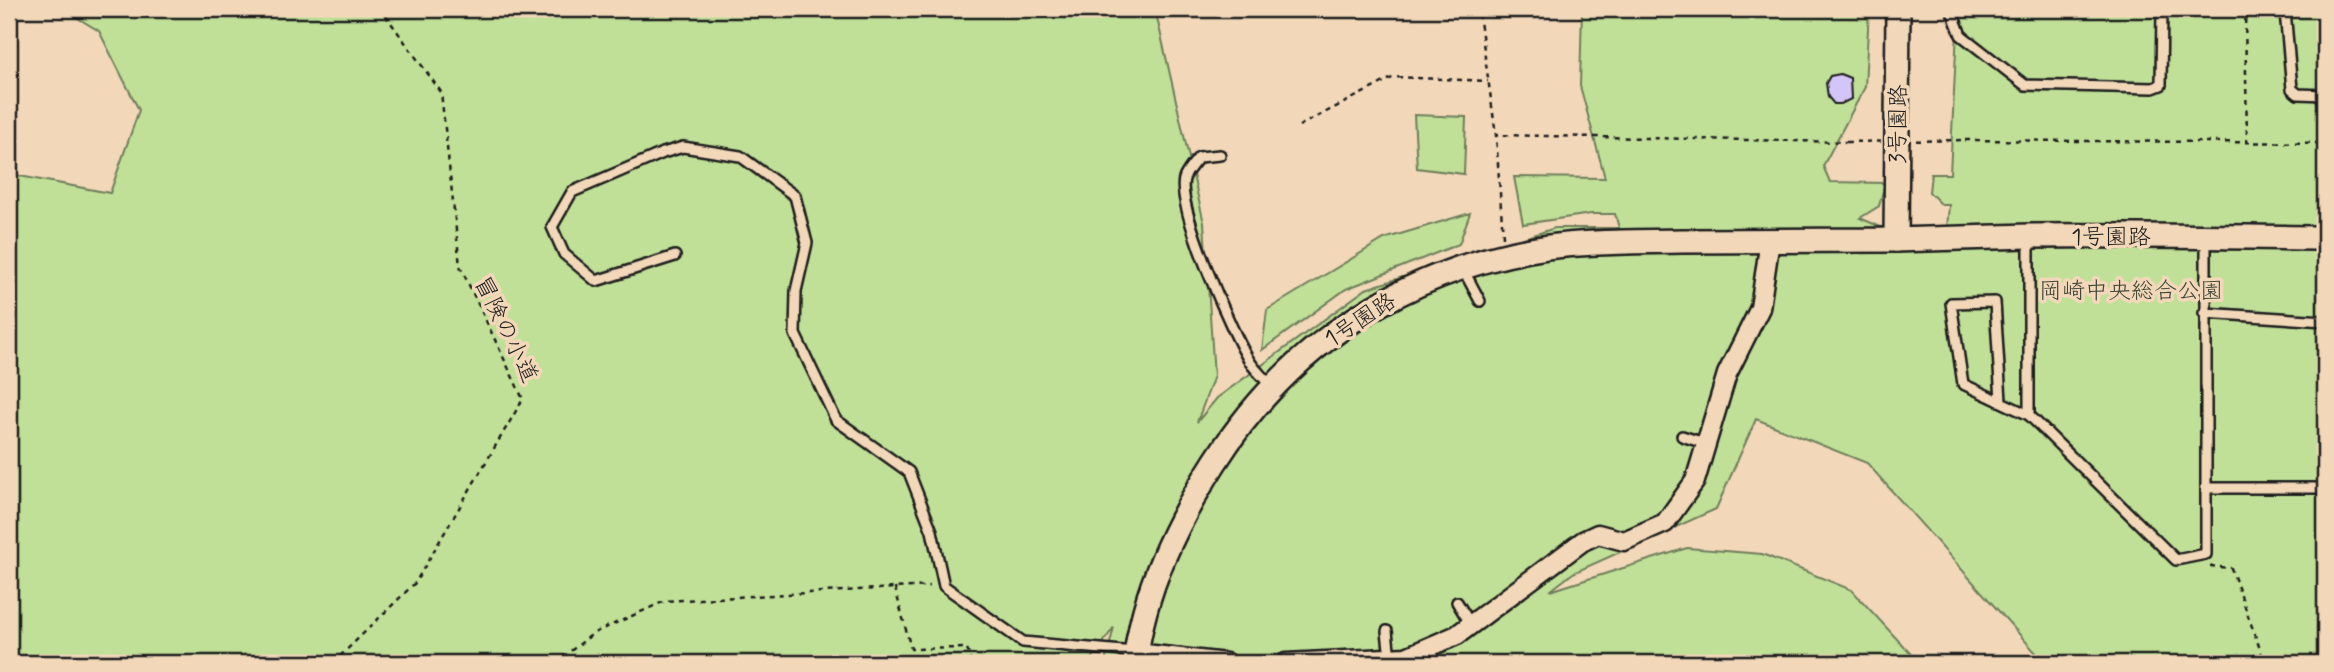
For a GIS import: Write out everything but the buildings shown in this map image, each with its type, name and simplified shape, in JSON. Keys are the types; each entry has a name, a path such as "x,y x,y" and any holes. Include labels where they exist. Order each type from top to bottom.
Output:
{"street":[{"name":"3号園路","path":"1896,240 1898,9"},
{"name":"1号園路","path":"1135,658 1157,570 1190,500 1227,442 1272,387 1324,341 1371,307 1416,285 1462,268 1550,247 1590,244 2029,236 2325,238"},
{"path":"1286,663 1406,657 1457,635 1583,541 1598,534 1624,541 1665,523 1695,481 1727,374 1760,308 1770,240"},
{"path":"1135,658 1226,663"}],"lane":[{"path":"1951,9 1961,35 2025,85 2153,88 2161,85 2162,9"},
{"path":"2266,9 2289,10 2292,89 2298,94 2325,95"},
{"path":"675,256 596,281 564,254 552,227 572,192 683,147 740,156 795,196 807,243 796,290 795,334 836,420 909,472 932,531 944,586 1023,642 1135,658"},
{"path":"1220,155 1199,157 1184,178 1183,201 1194,237 1235,332 1250,363 1272,387"},
{"path":"2029,236 2029,415"},
{"path":"2001,401 1995,302 1951,303 1964,384 2029,415 2176,560 2206,554 2206,237"},
{"path":"1462,268 1480,301"},
{"path":"2204,313 2325,321"},
{"path":"1682,436 1707,443"},
{"path":"2206,488 2325,488"},
{"path":"1457,602 1471,625"},
{"path":"1387,631 1390,658"}],"path":[{"name":"冒険の小道","path":"333,663 415,583 523,399 460,266 441,92 381,9"},
{"path":"2245,9 2247,142"},
{"path":"1479,14 1496,135 1504,256"},
{"path":"1299,127 1394,77 1489,81"},
{"path":"1496,135 1846,142 1965,140 2325,143"},
{"path":"2206,554 2207,566 2231,568 2265,663"},
{"path":"555,663 594,633 665,601 944,586"},
{"path":"895,588 911,649 967,648 971,663"}],"green space":[{"name":"岡崎中央総合公園","path":"63,9 1155,9 1204,223 1214,376 1197,422 1217,398 1366,289 1555,228 1619,228 1615,214 1591,214 1523,224 1514,177 1605,178 1580,86 1582,9 1869,9 1865,87 1823,166 1830,182 1885,183 1879,206 1860,218 1883,228 1947,228 1949,205 1942,205 1929,192 1931,174 1950,174 1958,9 2325,9 2325,663 2045,663 1867,463 1756,419 1716,509 1573,573 1550,591 1687,548 1762,554 1852,590 1919,663 1105,663 1114,627 1089,663 9,663 9,174 110,193 139,110 99,31"},
{"path":"1414,115 1466,117 1464,174 1417,168"},
{"path":"1470,213 1459,244 1346,289 1262,350 1267,310 1384,239"}]}
